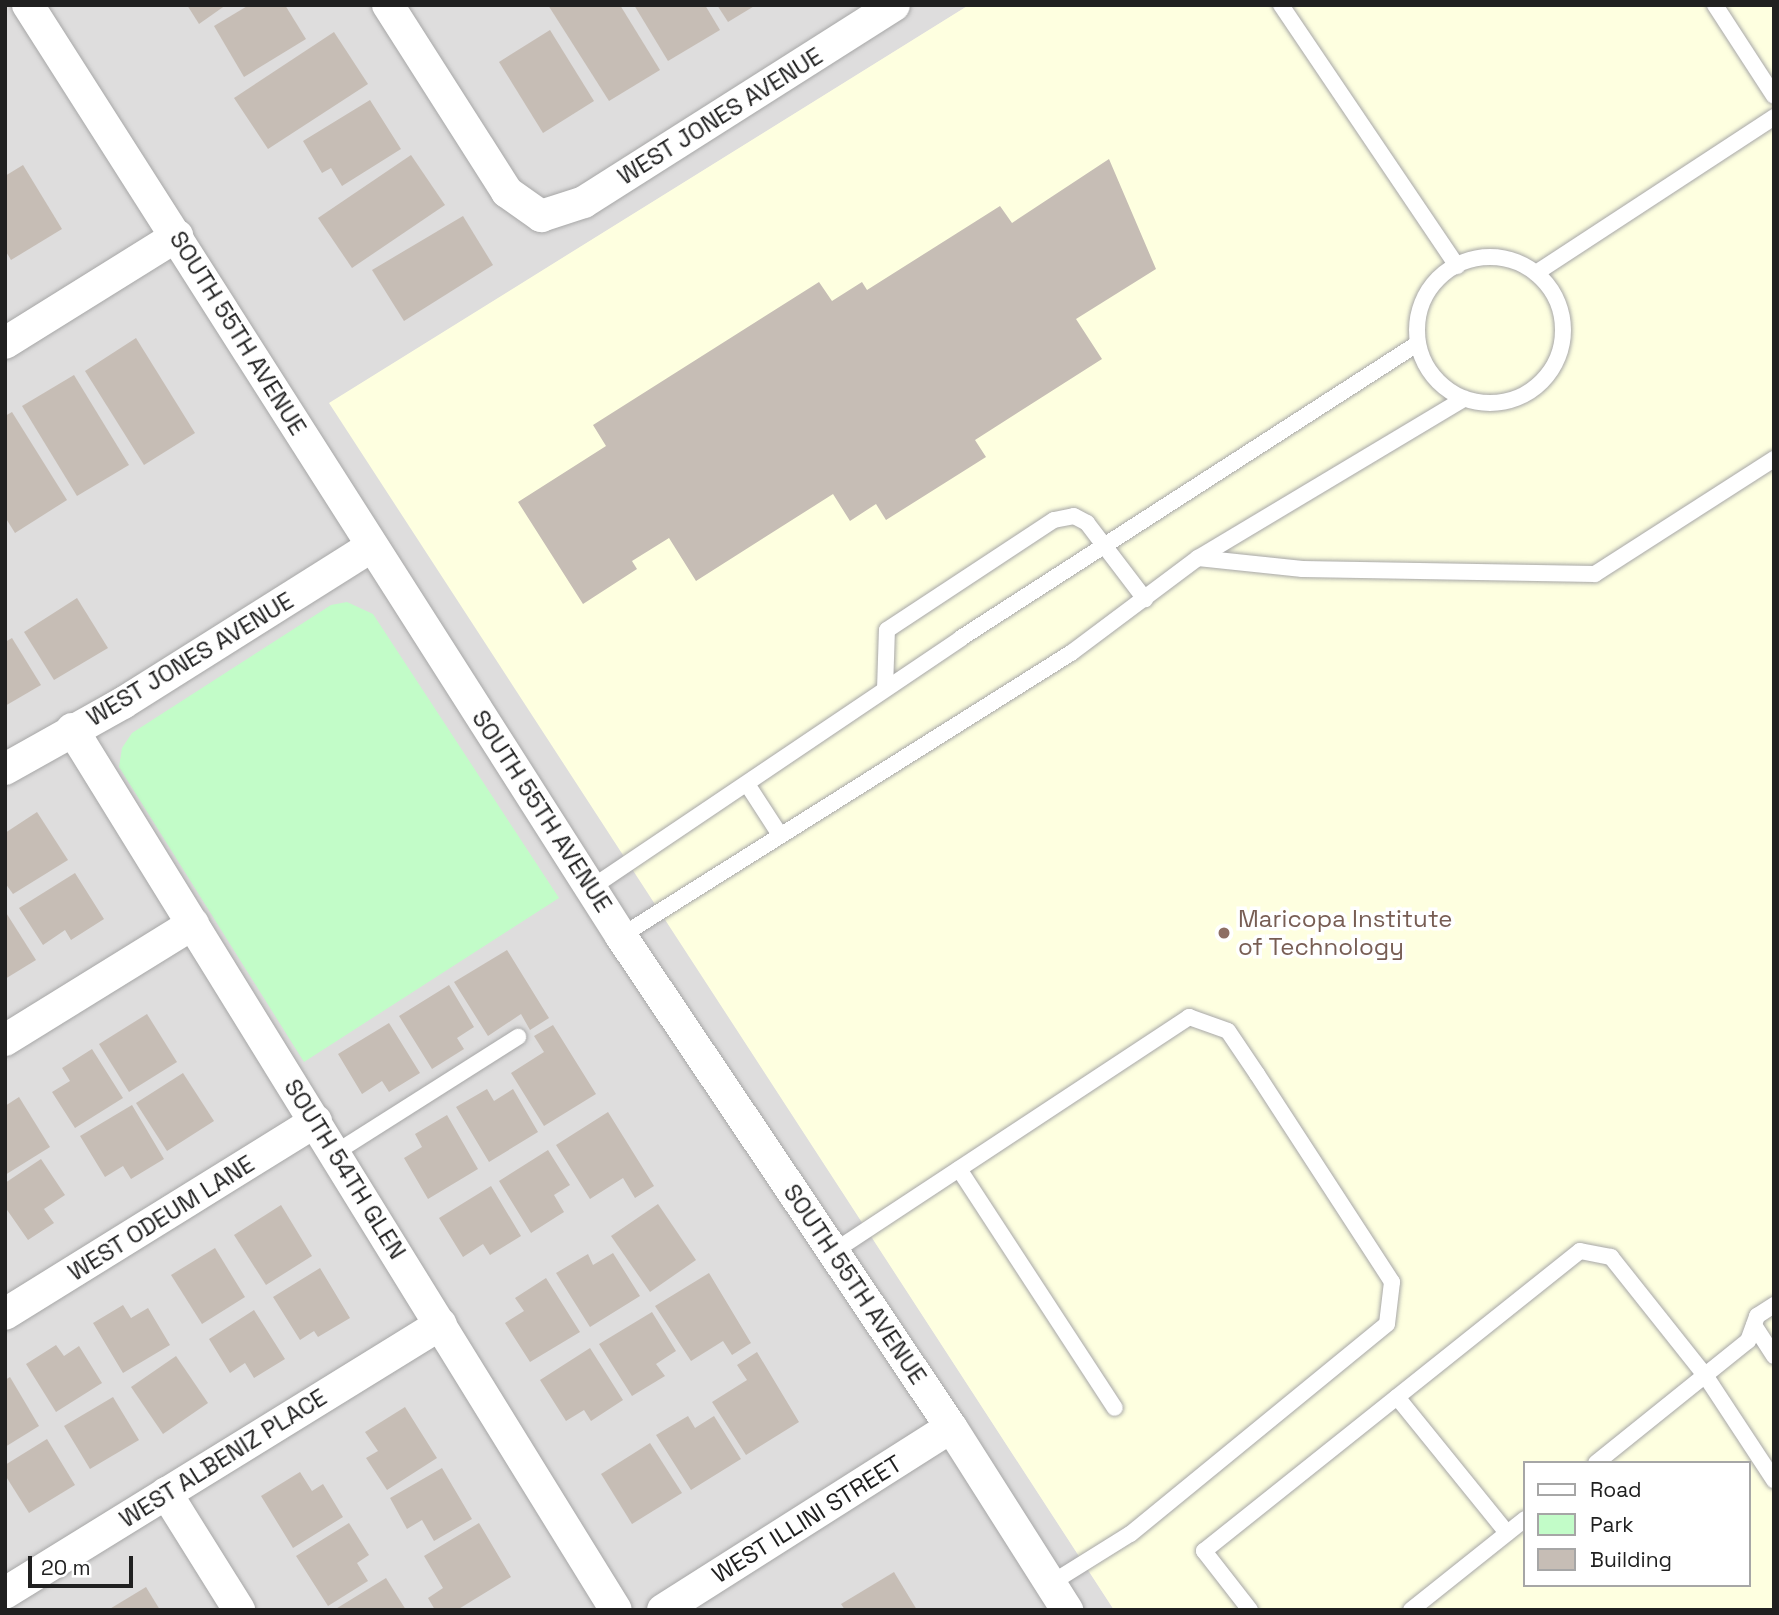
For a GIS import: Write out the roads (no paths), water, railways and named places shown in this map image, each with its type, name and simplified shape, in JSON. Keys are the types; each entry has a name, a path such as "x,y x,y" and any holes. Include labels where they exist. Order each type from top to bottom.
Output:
{"street":[{"name":"SOUTH 55TH AVENUE","path":"28,5 621,936 951,1427 1067,1610"},
{"name":"WEST JONES AVENUE","path":"387,5 507,192 541,216 584,202 894,5"},
{"path":"5,343 177,236"},
{"name":"WEST JONES AVENUE","path":"5,769 72,729 124,703 372,546"},
{"name":"SOUTH 54TH GLEN","path":"72,729 616,1610"},
{"path":"5,1040 193,924"},
{"name":"WEST ODEUM LANE","path":"5,1314 316,1121"},
{"name":"WEST ALBENIZ PLACE","path":"5,1593 441,1324"},
{"name":"WEST ILLINI STREET","path":"663,1610 951,1427"},
{"path":"166,1493 239,1610"}],"lane":[{"path":"1281,5 1457,266"},
{"path":"1715,5 1774,96"},
{"path":"1536,274 1774,117"},
{"path":"1489,257 1514,261 1536,274 1551,290 1561,311 1563,334 1558,356 1530,392 1487,404 1464,399 1442,387 1426,367 1417,344 1417,318 1426,294 1442,275 1457,266 1489,257"},
{"path":"591,888 885,690 1417,344"},
{"path":"621,936 1072,653 1198,558 1464,399"},
{"path":"1198,558 1301,569 1595,574 1774,459"},
{"path":"885,690 887,630 1054,520 1074,516 1108,545 1145,599"},
{"path":"747,784 780,835"},
{"path":"833,1252 1189,1017 1228,1031 1392,1282 1387,1324 1130,1534 1050,1584"},
{"path":"335,1153 518,1037"},
{"path":"959,1169 1115,1408"},
{"path":"1250,1610 1204,1551 1580,1251 1612,1257 1705,1375 1774,1480"},
{"path":"1598,1461 1748,1341 1757,1316 1774,1305"},
{"path":"1754,1325 1774,1356"},
{"path":"1397,1397 1507,1533"},
{"path":"1411,1610 1524,1520"}],"place":[{"name":"Maricopa Institute of Technology","path":"1224,933"}]}
